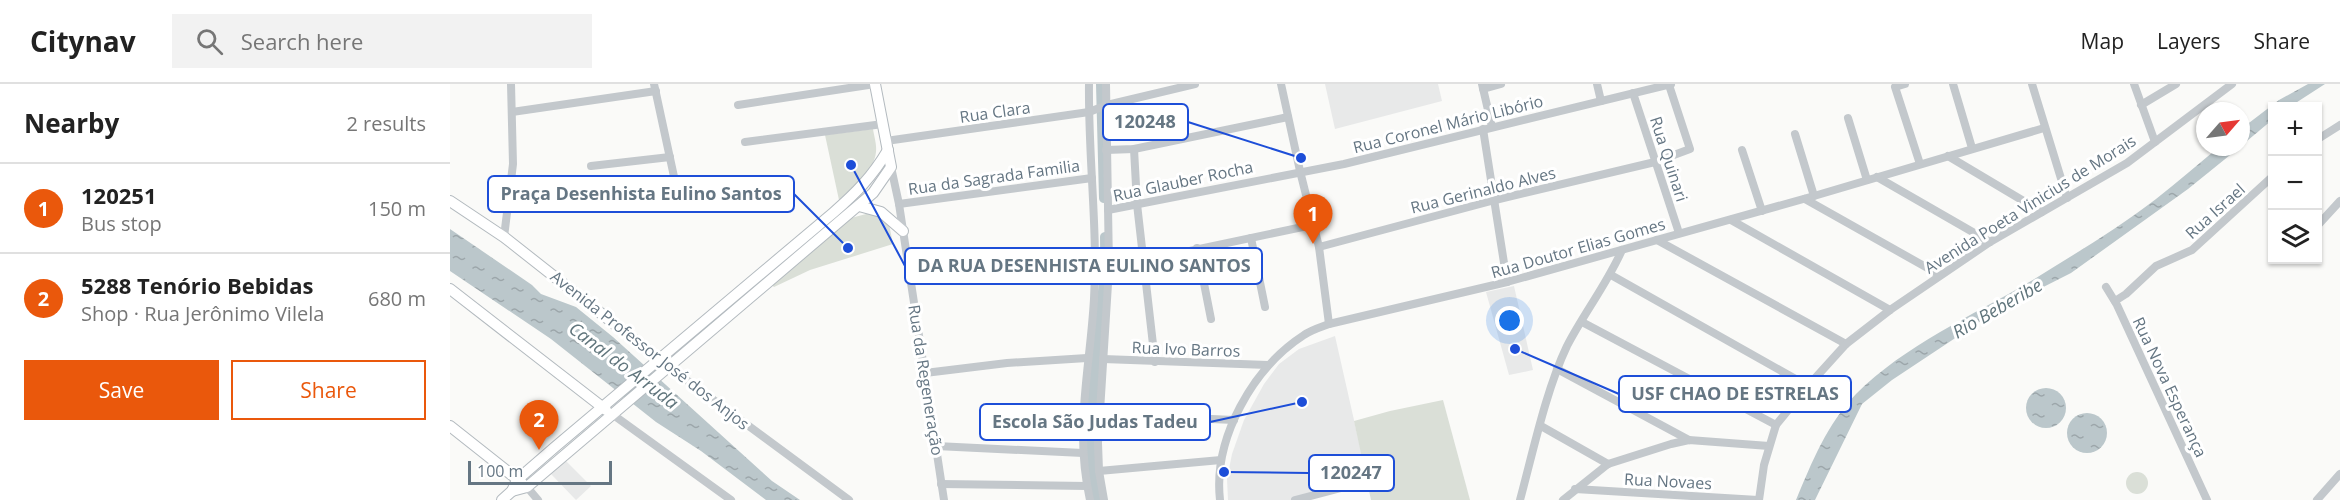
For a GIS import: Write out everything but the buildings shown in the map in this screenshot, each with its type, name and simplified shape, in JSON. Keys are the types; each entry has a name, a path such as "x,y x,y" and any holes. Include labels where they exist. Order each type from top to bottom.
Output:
{"main road":[{"name":"Rua da Regeneração","path":"875,84 891,166"},
{"path":"661,366 862,187 876,171 887,146"},
{"path":"502,500 512,491 518,480 607,411 859,206 880,184 891,166"},
{"name":"Avenida Professor José dos Anjos","path":"450,201 504,237 661,366"},
{"path":"859,206 881,212 903,231"},
{"path":"450,289 607,411"},
{"path":"512,491 527,487 607,411"},
{"path":"450,426 527,487"}],"street":[{"path":"504,237 513,164 510,84"},
{"path":"738,105 875,84"},
{"path":"1089,84 1098,109 1107,150 1109,268 1099,414 1099,471 1104,500"},
{"path":"1090,500 1083,453 1083,401 1094,301 1092,178 1098,109 1106,84"},
{"name":"Rua Clara","path":"887,146 1098,109 1195,84"},
{"path":"1281,84 1312,225 1319,247 1329,324"},
{"path":"1501,84 1483,86 1495,200 1507,282"},
{"path":"1597,84 1601,101"},
{"name":"Rua Coronel Mário Libório","path":"1300,171 1344,164 1670,84"},
{"name":"Rua Gerinaldo Alves","path":"1319,247 1495,200 1655,162 1690,149 1670,84"},
{"path":"1905,84 1895,87 1920,164"},
{"path":"1953,84 1972,148"},
{"path":"2032,84 2067,198"},
{"path":"2134,84 2155,142"},
{"path":"2141,105 2176,84"},
{"name":"Avenida Poeta Vinicius de Morais","path":"1759,500 1769,446 1776,425 1846,344 1890,310 1990,242 2127,163 2232,84"},
{"path":"512,112 655,88 681,209"},
{"name":"Rua Quinari","path":"1633,93 1678,233"},
{"path":"1107,150 1134,149 1288,117"},
{"path":"1848,118 1867,180"},
{"path":"745,142 883,124"},
{"path":"2322,136 2340,125"},
{"name":"Rua Doutor Elias Gomes","path":"1220,500 1221,460 1234,420 1268,365 1306,333 1329,324 1507,282 1731,220 2044,128"},
{"path":"1795,134 1814,196"},
{"path":"1134,149 1137,204 1155,362"},
{"path":"1742,150 1762,211"},
{"path":"1948,156 2043,212"},
{"path":"591,166 670,157"},
{"name":"Rua da Regeneração","path":"891,166 899,204 944,500"},
{"name":"Rua Glauber Rocha","path":"1108,210 1300,171"},
{"path":"1877,177 1990,242"},
{"name":"Rua da Sagrada Familia","path":"899,204 1092,178"},
{"name":"Rua Israel","path":"2115,301 2126,294 2156,266 2192,250 2268,181"},
{"path":"1805,199 1940,275"},
{"path":"2322,221 2340,201"},
{"path":"1731,220 1890,310"},
{"path":"1109,268 1312,225"},
{"path":"1251,238 1265,307"},
{"path":"1657,240 1846,344"},
{"path":"1197,248 1211,319"},
{"path":"1520,500 1557,369 1568,345 1611,275 1622,250"},
{"path":"1611,275 1808,386"},
{"name":"Rua Nova Esperança","path":"2106,287 2115,301 2207,500"},
{"path":"1582,322 1776,425"},
{"path":"925,373 1007,363 1087,358"},
{"name":"Rua Ivo Barros","path":"1103,359 1268,365"},
{"name":"Avenida Professor José dos Anjos","path":"661,366 849,500"},
{"path":"1557,369 1689,440"},
{"path":"607,411 731,500"},
{"path":"1099,414 1234,420"},
{"path":"1541,426 1608,464"},
{"path":"1563,500 1608,464 1689,440 1769,446"},
{"path":"936,446 1083,453"},
{"path":"1099,471 1221,460"},
{"path":"2317,500 2340,474"},
{"path":"1295,500 1364,482"},
{"path":"941,484 1087,486"},
{"path":"527,487 538,500"},
{"name":"Rua Novaes","path":"1575,489 1759,500"}],"shaded area":[{"path":"1325,84 1438,84 1442,101 1335,129"},
{"path":"873,129 876,149 871,166 862,179 839,200 825,135"},
{"path":"870,213 878,215 889,224 893,244 810,270 774,287 771,284 851,218"},
{"path":"1514,286 1533,370 1509,375 1486,292"},
{"path":"1335,336 1368,482 1304,500 1228,500 1227,479 1232,454 1244,420 1264,384 1279,364 1299,349"},
{"path":"1443,400 1470,500 1371,500 1354,421"},
{"path":"566,461 591,486 576,500 551,474"},
{"path":"2137,472 2145,475 2148,483 2145,491 2137,494 2129,491 2126,483 2129,475"}],"water":[{"path":"2308,84 2325,84 2297,102 2276,102"},
{"path":"2268,108 2268,123 2250,138 2250,122"},
{"name":"Rio Beberibe","path":"2208,156 2229,156 2188,189 2071,273 1996,311 1892,380 1862,404 1815,500 1796,500 1828,431 1856,394 1875,377 1917,346 2031,281 2156,199"},
{"name":"Canal do Arruda","path":"450,229 532,285 541,294 576,307 613,337 772,481 800,500 766,500 701,451 656,422 551,339 450,271"},
{"path":"2046,388 2060,394 2066,408 2060,422 2046,428 2032,422 2026,408 2032,394"},
{"path":"2087,413 2101,419 2107,433 2101,447 2087,453 2073,447 2067,433 2073,419"}],"waterway":[{"path":"1101,84 1104,198"},
{"path":"1098,500 1091,437 1105,237"}],"place":[{"name":"120248","path":"1301,158"},
{"name":"DA RUA DESENHISTA EULINO SANTOS","path":"851,165"},
{"name":"120251","path":"1313,244"},
{"name":"Praça Desenhista Eulino Santos","path":"848,248"},
{"name":"USF CHAO DE ESTRELAS","path":"1515,349"},
{"name":"Escola São Judas Tadeu","path":"1302,402"},
{"name":"5288 Tenório Bebidas","path":"539,450"},
{"name":"120247","path":"1224,472"}]}
